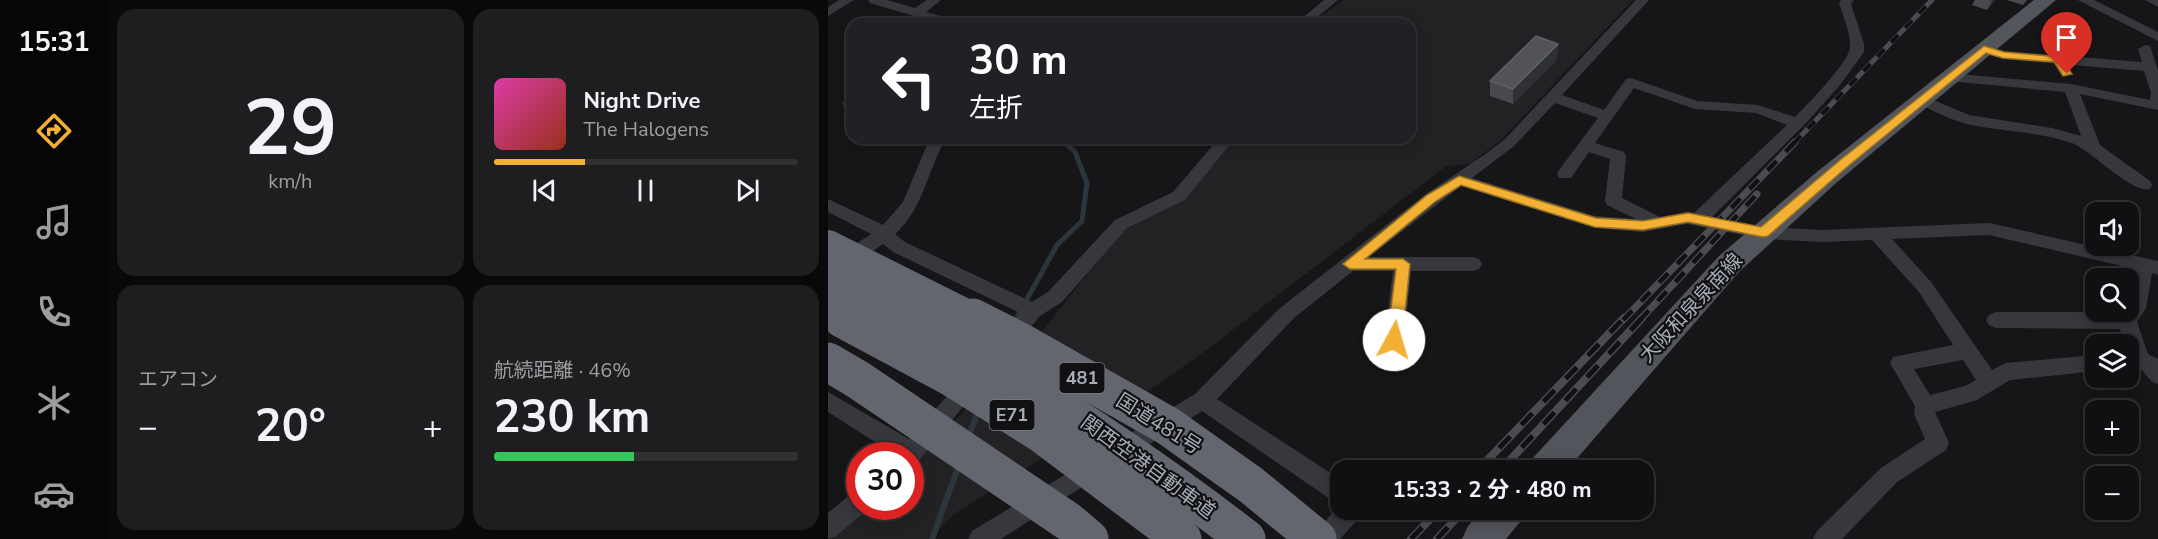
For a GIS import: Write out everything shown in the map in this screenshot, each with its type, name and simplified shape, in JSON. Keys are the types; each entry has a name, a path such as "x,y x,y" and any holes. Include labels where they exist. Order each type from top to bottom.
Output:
{"highway":[{"name":"国道481号","path":"828,246 1020,342 1168,426 1251,485 1317,539"},
{"name":"関西空港自動車道","path":"828,275 995,367 1078,417 1148,464 1246,539"},
{"name":"関西空港自動車道","path":"828,310 950,376 1041,433 1182,539"},
{"path":"828,362 857,378 1069,522 1089,539"}],"main road":[{"name":"大阪和泉泉南線","path":"1554,460 1729,264 1763,232 1948,77 2046,0"},
{"path":"1480,539 1498,520"}],"street":[{"path":"828,12 848,0"},
{"path":"874,0 934,18"},
{"path":"916,13 935,0"},
{"path":"1308,18 1332,0"},
{"path":"984,538 1202,400 1287,313 1432,198 1509,143 1643,0"},
{"path":"1698,220 1797,123 1835,82 1857,52 1857,44 1845,3 1848,0"},
{"path":"2084,0 2158,37"},
{"path":"2151,0 2158,3"},
{"path":"1984,49 2003,55 2150,68"},
{"path":"2145,49 2158,93 2155,105 2158,123"},
{"path":"2058,60 2074,88 2093,148"},
{"path":"1948,77 2074,88 2127,96 2155,105"},
{"path":"1565,174 1631,82 1695,105 1758,108 1797,123"},
{"path":"1552,97 1607,116"},
{"path":"1922,99 1950,114 1967,119 2062,135 2093,148 2144,185"},
{"path":"828,275 902,217 911,203 936,144"},
{"path":"920,442 1033,311 1055,297 1121,224 1179,196 1222,144"},
{"path":"1586,145 1618,156 1613,201 1658,223"},
{"path":"1459,180 1595,222 1643,226 1688,218 1763,232 1822,236 1989,229 2151,267 2139,302"},
{"path":"828,205 872,226 899,247 1033,311"},
{"path":"1877,234 1925,286 1989,383"},
{"path":"1350,264 1473,264"},
{"path":"1394,340 1403,264"},
{"path":"1996,320 2085,321"},
{"path":"1825,539 1889,475 1938,443 1925,414 1926,405 1900,363 1968,351"},
{"path":"2139,361 2153,366 2158,375"},
{"path":"1926,405 1970,394 2006,372 2085,364"},
{"path":"1202,400 1330,486"},
{"path":"828,401 891,442"},
{"path":"828,528 846,513"},
{"path":"1324,539 1342,520"}],"shaded area":[{"path":"1343,0 1633,0 1501,140 1471,163 1445,167 1204,352 1156,386 954,514 929,539 828,539 850,520 924,520 924,452 1045,328 1124,227 1184,200 1229,144 1416,144 1416,18 1318,18"}],"building":[{"path":"1536,36 1558,44 1513,89 1490,81"}],"waterway":[{"path":"1016,319 1057,245 1082,221 1087,183 1075,152 1066,144"},
{"path":"968,439 978,411"},
{"path":"932,539 959,465"}],"railway":[{"path":"1794,143 1932,0"},
{"path":"1623,320 1795,142"},
{"path":"1640,320 1757,194"},
{"path":"1488,460 1624,318"},
{"path":"1510,460 1642,318"},
{"path":"1411,539 1429,520"},
{"path":"1437,539 1455,520"}],"route":[{"path":"1394,340 1403,264 1350,264 1432,198 1459,180 1595,222 1643,226 1688,218 1763,232 1984,49 2003,55 2058,60 2067,74"}]}
